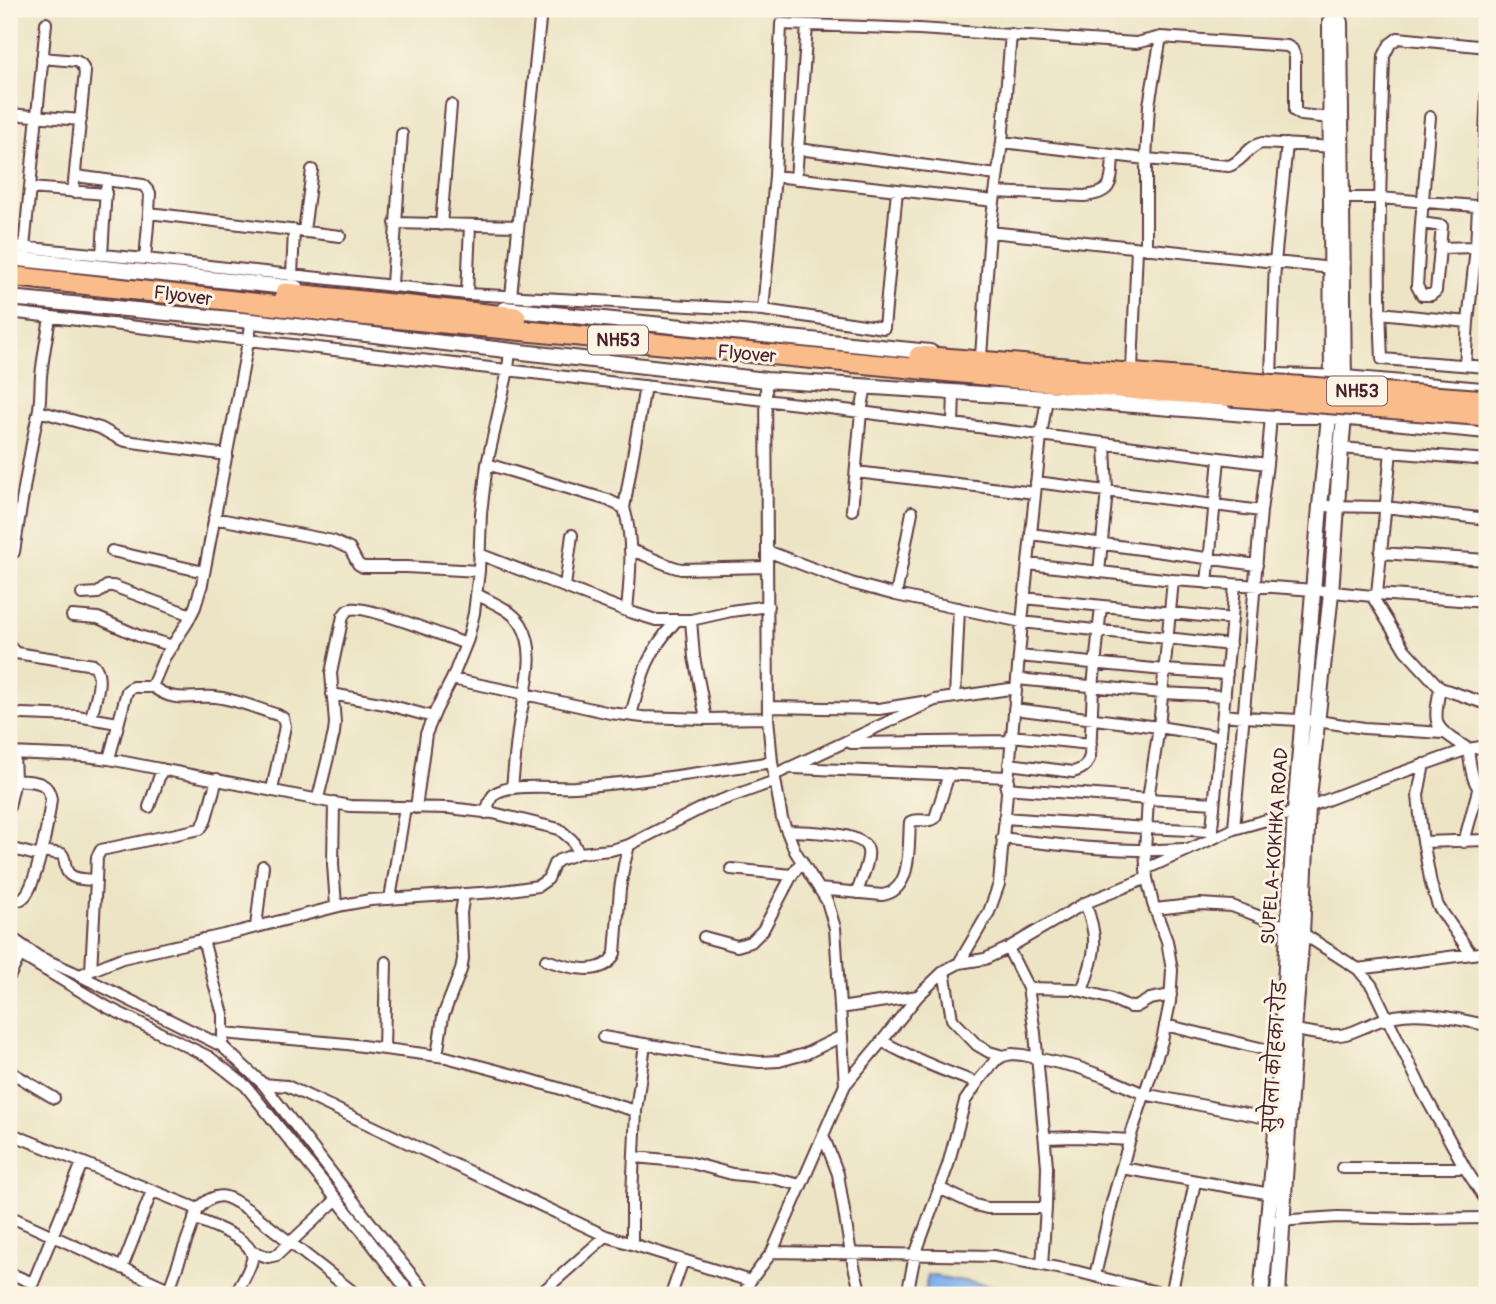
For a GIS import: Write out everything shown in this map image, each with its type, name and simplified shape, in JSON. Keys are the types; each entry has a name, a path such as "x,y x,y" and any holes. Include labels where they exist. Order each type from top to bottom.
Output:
{"highway":[{"name":"Flyover","path":"9,266 766,343 1487,400"},
{"name":"Flyover","path":"9,276 362,316 1139,390 1487,416"}],"street":[{"path":"511,296 540,20"},
{"path":"1339,378 1332,268 1337,147 1335,22 1331,118 1337,147 1343,198 1339,378"},
{"path":"24,248 46,23"},
{"path":"763,310 775,176 781,24 919,29 1136,43 1161,37 1287,46 1295,56 1294,111 1301,115 1331,118"},
{"path":"796,178 807,25"},
{"path":"981,356 990,232 1002,142 1011,34"},
{"path":"1132,369 1149,105 1161,37"},
{"path":"1487,47 1398,38 1390,44 1384,56 1380,198 1382,359 1487,367"},
{"path":"42,58 76,61 85,72 74,191"},
{"path":"1465,365 1482,207 1487,89"},
{"path":"441,225 451,105"},
{"path":"9,114 81,120"},
{"path":"1421,223 1442,226 1436,290 1431,295 1422,295 1418,286 1421,223 1430,117"},
{"path":"392,284 402,134"},
{"path":"1002,142 1229,166 1239,162 1255,144 1337,147"},
{"path":"1271,376 1275,262 1287,144"},
{"path":"799,149 997,175"},
{"path":"775,176 897,190 995,196 1084,196 1102,193 1108,187 1113,155"},
{"path":"292,276 312,170"},
{"path":"76,176 143,185 150,193 145,259"},
{"path":"102,255 107,180"},
{"path":"30,188 106,194"},
{"path":"9,246 392,284 467,294 763,310 884,328 897,190"},
{"path":"1343,198 1380,198 1482,207"},
{"path":"149,213 340,236"},
{"path":"395,223 518,226"},
{"path":"467,294 470,225"},
{"path":"990,232 1332,268"},
{"path":"1440,248 1476,247"},
{"path":"9,258 792,339 1132,369 1339,378 1487,391"},
{"path":"9,298 253,321 766,380 954,391 1271,416 1337,417 1487,431"},
{"path":"9,312 767,400 1267,464"},
{"path":"1380,313 1468,322"},
{"path":"14,552 39,411 50,317"},
{"path":"152,686 164,658 195,607 253,321"},
{"path":"390,899 426,734 466,645 474,613 487,464 510,351"},
{"name":"SUPELA-KOKHKA ROAD","path":"1261,1295 1277,1120 1287,928 1310,721 1320,506 1337,417 1339,378"},
{"path":"766,380 768,713 772,762 782,819 795,851 827,901 835,928 845,1085"},
{"path":"628,611 631,575 624,508 645,386"},
{"path":"852,510 866,386"},
{"path":"953,424 954,391"},
{"path":"959,962 989,912 999,884 1024,598 1047,398"},
{"path":"39,411 100,428 120,439 227,455"},
{"path":"1234,829 1271,416"},
{"path":"1310,721 1331,593 1340,448 1337,417"},
{"path":"1099,572 1107,491 1105,444"},
{"path":"1340,448 1487,460"},
{"path":"1391,451 1375,595 1405,650 1440,688 1487,704"},
{"path":"1207,583 1219,459"},
{"path":"487,464 608,500 624,508"},
{"path":"856,472 1036,488 1107,491 1261,511"},
{"path":"1320,506 1385,507 1487,519"},
{"path":"896,595 912,512"},
{"path":"214,518 333,541 350,549 358,564 363,567 479,571"},
{"path":"1031,534 1256,565"},
{"path":"565,586 572,535"},
{"path":"630,550 681,569 767,567"},
{"path":"112,551 204,572"},
{"path":"768,551 851,583 1022,622 1230,645"},
{"path":"1380,552 1487,560"},
{"path":"480,554 656,620 691,620 768,606"},
{"path":"1028,564 1255,587 1487,602"},
{"path":"1095,1276 1129,1140 1162,1041 1171,995 1172,970 1167,941 1147,878 1144,851 1173,580"},
{"path":"1211,835 1236,585"},
{"path":"82,594 98,593 107,586 113,586 191,615"},
{"path":"476,594 509,611 520,623 528,641 530,661 519,723 512,788"},
{"path":"1024,598 1232,619"},
{"path":"1009,764 1073,772 1088,764 1101,606"},
{"path":"955,697 959,608"},
{"path":"318,798 334,733 331,673 343,616 349,609 375,613 418,626 466,645"},
{"path":"72,616 98,618 139,636 173,646"},
{"path":"691,620 694,657 706,719"},
{"path":"631,715 651,654 662,636 676,621"},
{"path":"9,646 16,653 94,665 100,677 91,718"},
{"path":"1019,656 1227,674"},
{"path":"452,679 598,711 706,719 768,713 879,709 1017,684 1225,696"},
{"path":"109,759 125,694 130,688 152,686 179,699 215,697 283,718 285,726 272,790"},
{"path":"1440,688 1435,713 1438,726 1443,733 1468,750 1475,783 1483,793 1464,842"},
{"path":"332,694 433,717"},
{"path":"80,975 122,958 337,906 370,900 538,887 548,879 551,869 559,860 579,853 629,845 708,805 775,778 935,700"},
{"path":"1014,709 1221,737"},
{"path":"22,714 56,714 118,723"},
{"path":"1223,715 1443,733"},
{"path":"844,743 1011,738 1091,744"},
{"path":"1147,878 1146,869 1190,849 1211,835 1302,810 1424,764 1487,746"},
{"path":"9,807 15,780 11,753 109,759 350,806 449,808 486,813 559,830 572,840 579,853"},
{"path":"486,813 495,793 512,788 574,787 642,781 772,762"},
{"path":"1424,764 1418,795 1431,884 1438,906 1471,954"},
{"path":"791,768 949,774 1148,799 1214,803"},
{"path":"149,807 162,769"},
{"path":"819,889 888,895 895,889 906,870 910,822 930,821 935,818 949,774"},
{"path":"91,970 97,857 101,850 200,829 205,822 218,779"},
{"path":"9,898 19,900 26,895 41,853 51,806 49,789 40,783 15,780"},
{"path":"334,802 333,864 337,906"},
{"name":"सुपेला कोहका रोड","path":"1278,1295 1302,933 1302,810"},
{"path":"1004,818 1211,835"},
{"path":"787,831 850,836 866,845 867,860 857,893"},
{"path":"1002,838 1082,848 1144,851 1190,849"},
{"path":"1423,842 1487,840"},
{"path":"546,960 586,969 602,967 612,960 629,845"},
{"path":"9,848 62,853 68,873 74,878 96,880"},
{"path":"704,937 737,946 751,942 763,930 802,861"},
{"path":"256,927 263,866"},
{"path":"731,869 792,875"},
{"path":"744,1295 750,1281 772,1252 845,1085 918,996 944,971 959,962 985,959 1085,903 1147,878"},
{"path":"437,1056 443,1016 463,958 461,913 464,894"},
{"path":"1082,991 1090,968 1095,937 1085,903"},
{"path":"1155,909 1200,904 1232,906 1302,933 1358,969 1372,986 1423,1092 1462,1163 1487,1201"},
{"path":"9,936 39,957 222,1046 263,1084 428,1295"},
{"path":"204,939 223,1014 222,1046"},
{"path":"9,948 107,1007 209,1057 246,1086 411,1295"},
{"path":"1008,948 1028,988 1034,1023 1047,1166 1042,1265"},
{"path":"1358,969 1487,952"},
{"path":"9,977 20,955"},
{"path":"384,1049 386,962"},
{"path":"944,971 952,1019 977,1045 1003,1056"},
{"path":"1028,988 1082,991 1130,1007 1171,995"},
{"path":"840,1008 918,996"},
{"path":"1294,1030 1347,1034 1395,1016 1426,1015 1487,1025"},
{"path":"1165,1025 1280,1053"},
{"path":"223,1033 437,1056 514,1075 636,1111"},
{"path":"603,1037 760,1062 779,1061 805,1054 842,1036"},
{"path":"882,1041 931,1066 977,1083"},
{"path":"632,1244 636,1111 645,1044"},
{"path":"907,1295 915,1255 948,1165 965,1101 995,1061 1003,1056 1012,1054 1077,1067 1144,1094 1277,1120"},
{"path":"9,1071 54,1098"},
{"path":"263,1084 288,1086 606,1236 750,1281"},
{"path":"9,1133 152,1191 242,1240 253,1252 252,1261 235,1295"},
{"path":"823,1135 838,1174 851,1254 861,1295"},
{"path":"1045,1138 1129,1140"},
{"path":"635,1157 688,1162 732,1174 771,1178 802,1185"},
{"path":"28,1295 82,1163"},
{"path":"1342,1168 1462,1163"},
{"path":"1122,1168 1271,1194"},
{"path":"772,1252 994,1256 1095,1276 1135,1291 1169,1295 1195,1182"},
{"path":"939,1188 986,1208 1046,1208"},
{"path":"121,1268 152,1191"},
{"path":"168,1292 196,1214 206,1201 215,1196 231,1198 250,1210 357,1295"},
{"path":"253,1252 273,1257 337,1199"},
{"path":"9,1216 168,1292 182,1295"},
{"path":"1268,1220 1283,1222 1338,1217 1487,1218"},
{"path":"539,1295 606,1236"},
{"path":"671,1295 682,1260"},
{"path":"9,1273 33,1283"}],"water":[{"path":"928,1275 1045,1295 924,1295"}],"tunnel":[{"path":"1330,9 1330,22"}]}
